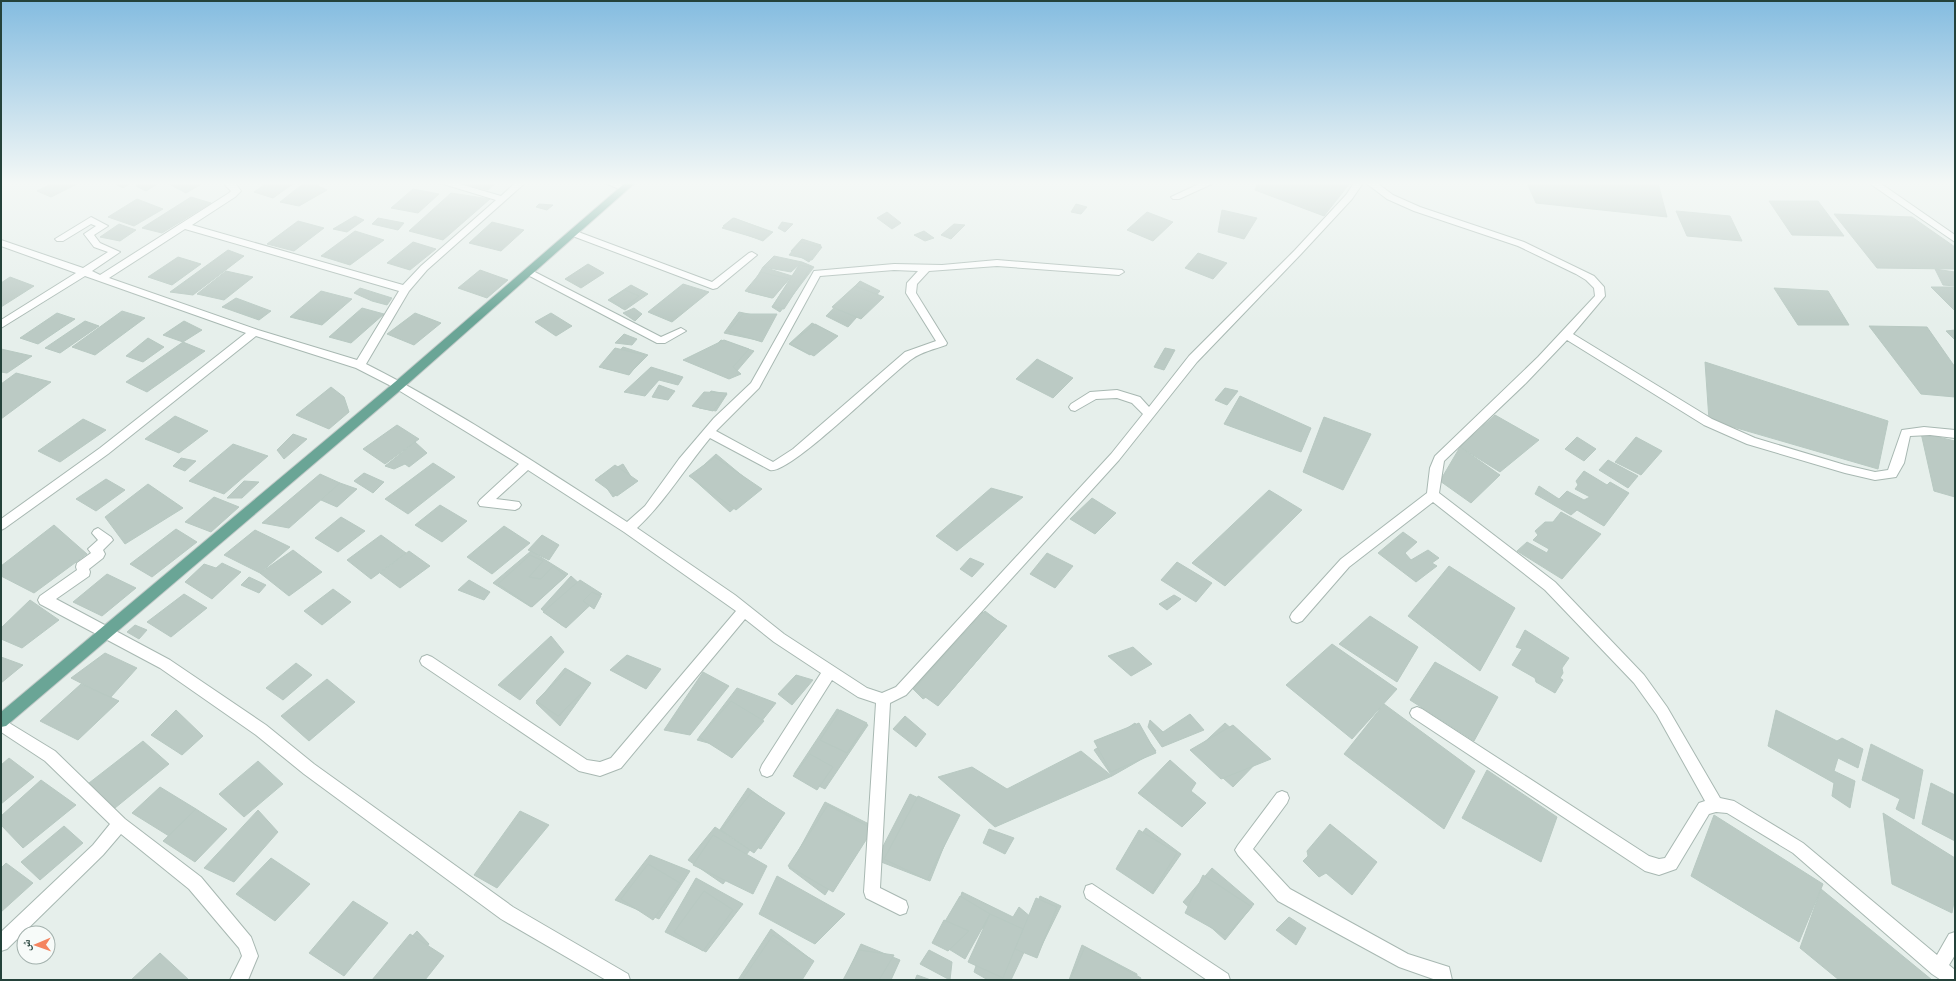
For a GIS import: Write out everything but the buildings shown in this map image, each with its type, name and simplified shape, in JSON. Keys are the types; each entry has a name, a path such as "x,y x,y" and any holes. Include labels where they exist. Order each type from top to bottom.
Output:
{"main road":[{"path":"1,722 399,385 578,229"}],"street":[{"path":"60,239 77,229"},
{"path":"1,325 115,252 97,245 89,234 98,229"},
{"path":"102,278 181,229"},
{"path":"195,229 405,289"},
{"path":"360,365 405,289 424,268 469,229"},
{"path":"1,243 254,332 360,365 399,385 528,464 628,529 744,610 779,638 828,672 863,693 883,699 901,692 1115,457 1193,359 1320,229"},
{"path":"1297,617 1345,563 1433,495 1436,481 1435,468 1439,459 1494,408 1567,335 1600,296 1599,287 1590,278 1521,244 1473,229"},
{"path":"1940,229 1955,239"},
{"path":"573,233 713,286 752,255"},
{"path":"1,251 13,247"},
{"path":"628,529 649,509 683,462 709,432 755,384 817,273 894,267 942,268 997,263 1120,272"},
{"path":"709,432 734,447 774,467 803,446 909,356 942,343 911,293 912,283 926,268"},
{"path":"529,272 661,341 681,331"},
{"path":"1,525 104,451 254,332"},
{"path":"1567,335 1708,422 1751,441 1845,469 1875,476 1892,474 1901,456 1901,443 1906,433 1917,430 1955,434"},
{"path":"1075,407 1094,395 1117,394 1136,400 1149,414"},
{"path":"516,505 484,503 528,464"},
{"path":"1433,495 1550,586 1639,679 1662,711 1716,805"},
{"path":"98,533 107,540 94,550 99,554 82,567 84,572 45,600 104,634 165,664 261,730 309,769 507,913 622,980"},
{"path":"427,661 584,766 600,770 616,763 744,610"},
{"path":"767,770 828,672"},
{"path":"883,699 872,892 900,908"},
{"path":"1417,713 1645,863 1659,867 1670,864 1704,808 1716,805 1729,806 1798,848 1954,980"},
{"path":"1,722 50,756 120,824 195,884 245,943 250,956 243,973 238,980"},
{"path":"1282,798 1244,850 1284,895 1405,961 1443,973 1444,980"},
{"path":"1,943 98,850 120,824"},
{"path":"1092,892 1222,980"},
{"path":"1938,968 1955,940"}]}
